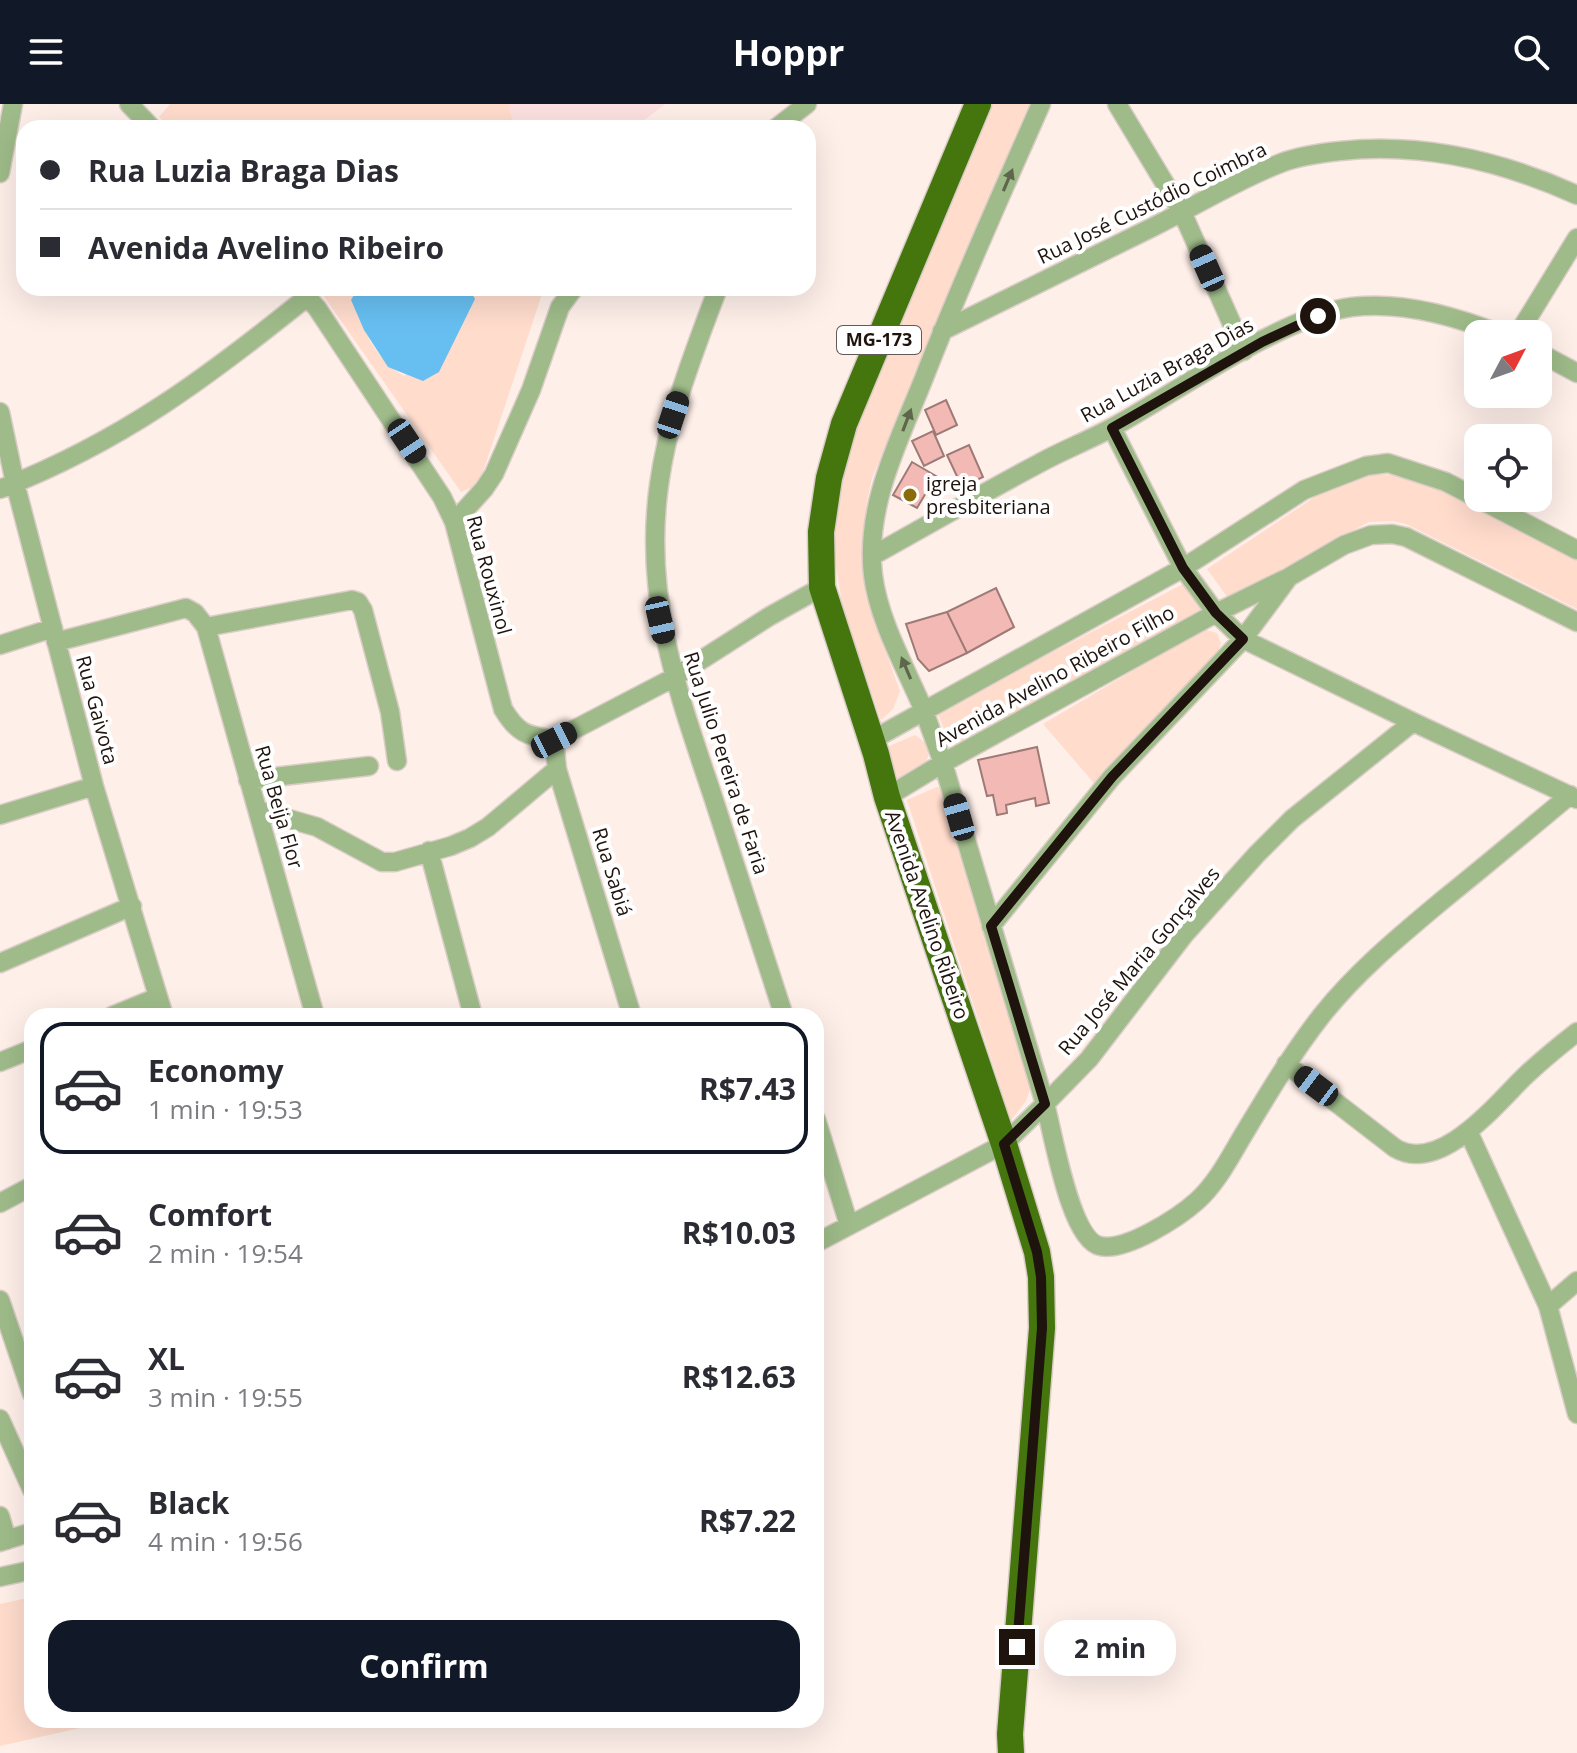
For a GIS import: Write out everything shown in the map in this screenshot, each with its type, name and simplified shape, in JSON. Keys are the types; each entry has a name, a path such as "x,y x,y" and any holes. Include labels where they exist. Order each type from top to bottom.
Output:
{"highway":[{"name":"Avenida Avelino Ribeiro","path":"978,104 844,424 829,478 821,532 822,587 872,740 887,797 1004,1144 1037,1252 1042,1328 1011,1753"}],"street":[{"path":"0,173 13,104"},
{"path":"129,104 144,120"},
{"path":"788,120 807,104"},
{"name":"MG-173","path":"924,711 878,602 873,572 874,517 881,487 942,331 1041,104"},
{"path":"1117,104 1182,212 1244,351"},
{"name":"Rua José Custódio Coimbra","path":"942,331 1232,185 1283,162 1323,153 1374,147 1426,150 1484,161 1544,180 1577,195"},
{"path":"1527,320 1577,238"},
{"path":"8,486 89,449 140,421 234,356 299,296"},
{"name":"Rua Rouxinol","path":"306,296 425,467 454,522 503,709 512,724 525,735 554,740"},
{"path":"454,522 494,474 531,390 560,307 568,296"},
{"name":"Rua Julio Pereira de Faria","path":"715,296 673,415 659,486 656,577 660,620 673,678 781,1008"},
{"name":"Rua Luzia Braga Dias","path":"874,555 1039,463 1112,428 1244,351 1318,316 1352,307 1389,307 1431,312 1464,323"},
{"path":"1552,360 1577,373"},
{"name":"Rua Gaivota","path":"0,412 8,486 55,635 94,786 161,1008"},
{"path":"924,711 943,763 1045,1104 1074,1215 1092,1243 1108,1247 1149,1232 1200,1199 1223,1169 1286,1064 1323,1014 1357,976 1401,935 1574,797 1243,639 1216,613 1183,568 1112,428"},
{"name":"Avenida Avelino Ribeiro Filho","path":"872,740 1183,568 1304,490 1366,466 1388,463 1446,482 1577,550"},
{"name":"Avenida Avelino Ribeiro Filho","path":"887,797 1216,613 1289,577 1344,545 1371,535 1392,534 1419,543 1577,622"},
{"name":"Avenida Avelino Ribeiro Filho","path":"991,926 1112,777 1243,639 1289,577"},
{"path":"554,740 673,678 822,587"},
{"path":"0,645 186,608 201,620 352,600 358,602 363,610 390,712 397,761"},
{"name":"Rua Beija Flor","path":"201,620 313,1008"},
{"name":"Rua José Maria Gonçalves","path":"824,1239 1004,1144 1096,1049 1184,935 1257,854 1292,819 1413,722"},
{"name":"Rua Sabiá","path":"554,740 557,769 630,1008"},
{"path":"248,780 369,766"},
{"path":"258,810 317,827 382,862 395,862 451,846 488,827 557,769"},
{"path":"0,815 94,786"},
{"path":"429,851 471,1008"},
{"path":"0,963 132,906"},
{"path":"131,1008 158,997"},
{"path":"1286,1064 1403,1153 1422,1155 1469,1133 1528,1074 1577,1032"},
{"path":"0,1062 24,1052"},
{"path":"1469,1133 1548,1306 1577,1414"},
{"path":"824,1145 849,1225"},
{"path":"0,1203 24,1190"},
{"path":"1548,1306 1577,1281"},
{"path":"0,1300 24,1360"},
{"path":"0,1419 24,1472"},
{"path":"0,1516 3,1541 24,1534"},
{"path":"0,1577 24,1572"}],"shaded area":[{"path":"170,104 509,104 512,120 162,120 159,117"},
{"path":"509,104 665,104 644,120 512,120"},
{"path":"991,104 1035,104 872,478 866,509 863,537 867,587 880,636 900,691 893,709 881,720 843,610 835,559 836,508 851,441"},
{"path":"324,296 353,296 351,300 378,353 404,376 475,299 473,296 541,296 479,484 461,492"},
{"path":"1369,474 1402,475 1434,485 1464,500 1464,512 1487,512 1577,558 1577,609 1406,524 1393,521 1369,522 1228,598 1207,569 1331,486"},
{"path":"1185,583 1205,610 953,750 937,713"},
{"path":"1203,629 1217,633 1221,643 1218,652 1094,783 1043,724"},
{"path":"915,735 926,743 929,753 926,763 898,780 887,747"},
{"path":"937,787 943,789 1032,1083 1026,1101 1011,1120 907,800"},
{"path":"24,1599 24,1728 80,1728 0,1746 0,1604"}],"water":[{"path":"353,296 473,296 475,299 439,372 423,381 388,367 364,330 351,300"}],"building":[{"path":"946,400 957,425 936,435 925,410"},
{"path":"933,431 944,456 924,466 912,441"},
{"path":"969,445 983,477 962,487 947,455"},
{"path":"912,462 936,476 917,508 893,495"},
{"path":"996,588 1014,627 967,653 947,612"},
{"path":"947,612 967,653 929,671 918,659 906,624"},
{"path":"1037,747 1049,803 1036,806 1035,798 1006,805 1007,813 997,815 993,795 987,796 978,760"}],"place":[{"name":"igreja presbiteriana","path":"910,495"}],"route":[{"path":"1017,1647 1042,1328 1041,1277 1037,1252 1004,1144 1045,1104 991,926 1112,777 1243,639 1216,613 1183,568 1112,428 1280,332 1318,316"}]}
